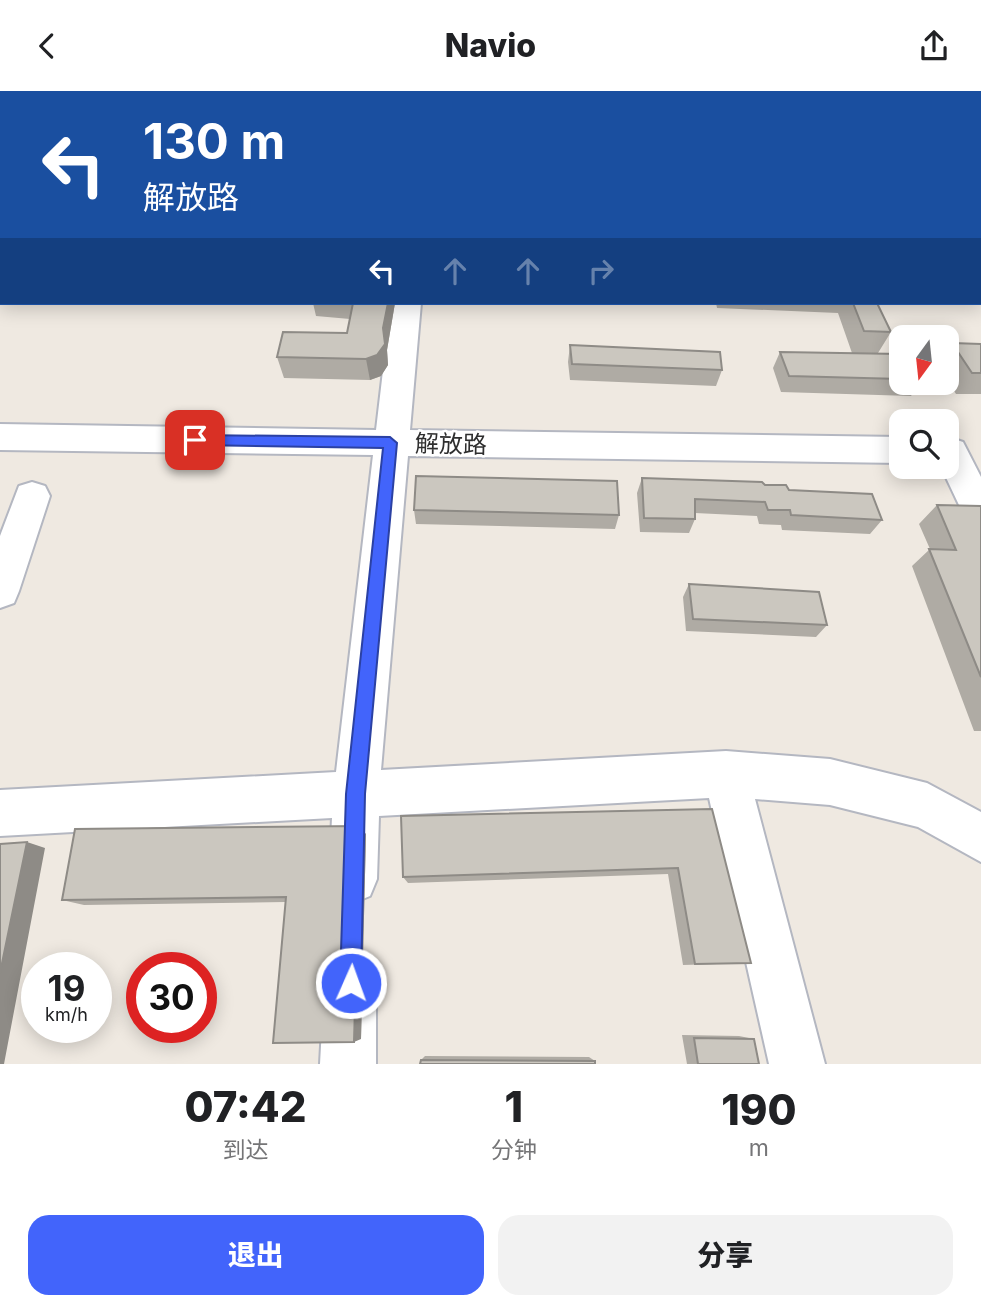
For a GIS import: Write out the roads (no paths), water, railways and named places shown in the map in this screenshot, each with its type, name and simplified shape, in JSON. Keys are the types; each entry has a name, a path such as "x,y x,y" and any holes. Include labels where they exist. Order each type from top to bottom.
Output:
{"street":[{"path":"348,1064 356,794 406,305"},
{"name":"解放路","path":"0,437 889,450"},
{"path":"960,451 981,514"},
{"path":"0,591 32,496"},
{"path":"726,774 797,1064"},
{"path":"0,813 726,774 842,785 926,806 981,838"}]}
